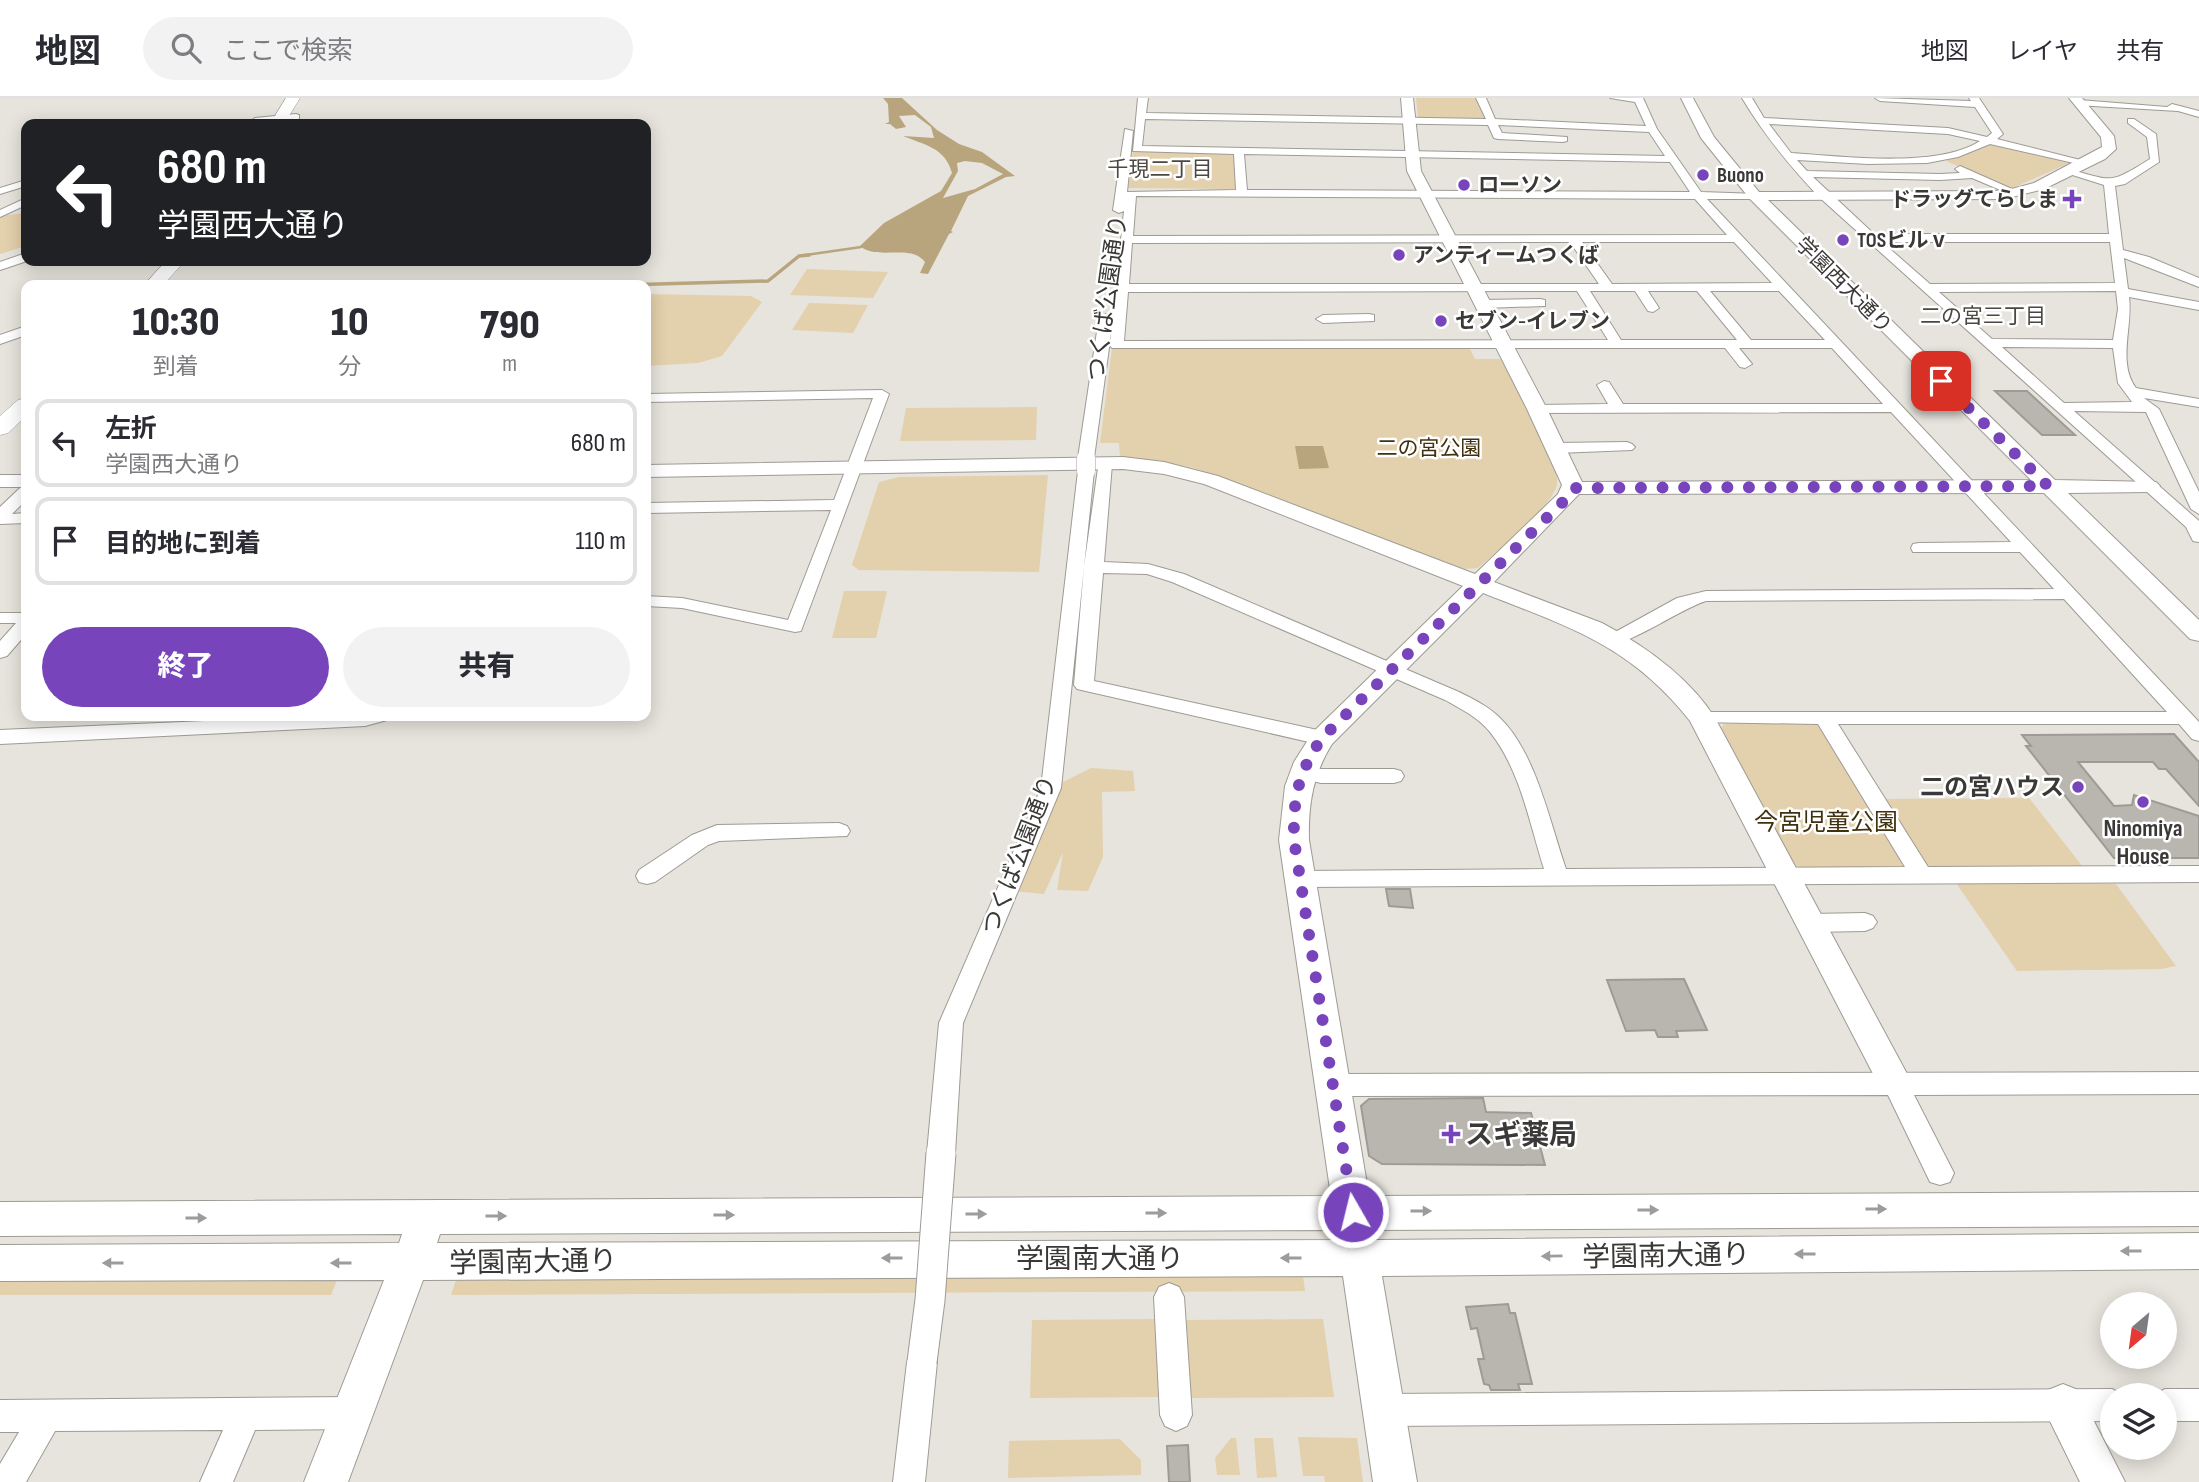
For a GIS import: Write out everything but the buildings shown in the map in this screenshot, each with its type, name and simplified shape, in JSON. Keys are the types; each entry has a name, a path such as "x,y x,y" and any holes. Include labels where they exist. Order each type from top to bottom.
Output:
{"main road":[{"path":"287,119 293,98"},
{"path":"288,119 306,98"},
{"path":"158,280 171,266"},
{"path":"179,280 191,266"},
{"path":"0,428 21,409"},
{"path":"0,445 21,427"}],"street":[{"name":"つくば公園通り","path":"909,1482 930,1300 951,1023 1051,788 1092,464 1132,98"},
{"path":"1143,98 1136,149 1671,159"},
{"path":"1407,98 1414,171 1557,448 1573,488"},
{"path":"1481,98 1498,136"},
{"path":"1615,98 1638,99 1653,137 1698,195 2199,734"},
{"name":"学園西大通り","path":"1687,98 1708,138 1761,196 2058,486 2199,634"},
{"name":"学園西大通り","path":"1699,98 1761,196"},
{"path":"1747,98 1760,121 1787,156 1824,196 2149,486 2198,523"},
{"path":"1880,98 1976,101 1998,132 1991,139 1970,149 1939,160"},
{"path":"2092,118 2120,121 2175,114 2165,98"},
{"path":"2077,100 2173,108 2199,114"},
{"path":"1835,344 1117,345 1131,192 1968,197 2016,193 2039,186 2106,153 2110,146 2107,136 2077,100"},
{"path":"1140,116 1493,122 1653,137"},
{"path":"1977,117 1988,118"},
{"path":"1940,120 1948,131"},
{"path":"1760,121 1812,128 1860,126 1948,131 2087,163"},
{"path":"2068,172 2109,183 2121,182 2155,160 2152,136 2120,121"},
{"path":"1860,126 1882,151"},
{"path":"1899,128 1912,141"},
{"path":"1486,136 1569,139"},
{"path":"1936,142 1970,149"},
{"path":"1239,151 1242,193"},
{"path":"1787,156 1882,151 1939,160 2016,193"},
{"path":"1482,155 1488,172"},
{"path":"1804,174 1940,177 1973,174"},
{"path":"2109,183 2124,309 2119,344 2125,383 2142,406"},
{"path":"0,191 21,185"},
{"path":"1,214 21,204"},
{"path":"1,214 21,212"},
{"path":"1127,240 1736,238"},
{"path":"1870,238 2115,238"},
{"path":"1574,239 1608,287"},
{"path":"2119,253 2146,260 2199,283"},
{"path":"0,266 21,259"},
{"path":"1581,287 1617,344"},
{"path":"1639,287 1653,308"},
{"path":"1700,287 1748,344"},
{"path":"1123,288 1781,287"},
{"path":"1927,288 2121,289 2199,306"},
{"path":"1483,304 1540,303"},
{"path":"1323,318 1369,318"},
{"path":"1346,318 1353,345"},
{"path":"0,327 21,325"},
{"path":"0,340 21,332"},
{"path":"1988,343 2119,344"},
{"path":"1729,344 1745,364"},
{"path":"1558,345 1569,364"},
{"path":"1604,385 1618,409"},
{"path":"2130,391 2199,403"},
{"path":"651,398 882,394 795,627 670,601 651,601"},
{"path":"740,416 747,396"},
{"path":"2060,407 2142,406 2152,409 2198,523"},
{"path":"1537,409 1896,408"},
{"path":"1557,448 1627,447"},
{"path":"1092,464 1093,567 1084,685 1322,738"},
{"path":"651,471 1092,464 1151,466 1198,476 1568,618 1615,640 1669,679 1702,718 1940,1173"},
{"path":"0,481 21,481"},
{"name":"学園西大通り","path":"2058,486 2199,611"},
{"path":"1573,488 2149,486"},
{"path":"1395,1482 1294,840 1295,798 1302,772 1322,738 1567,498 1573,488"},
{"path":"0,517 21,496"},
{"path":"651,508 842,505"},
{"path":"0,517 21,518"},
{"path":"1919,548 2024,547"},
{"path":"1093,567 1148,569 1178,578 1466,703 1499,729 1515,756 1558,878"},
{"path":"1615,640 1684,602 1706,596 2068,594"},
{"path":"651,611 670,601"},
{"path":"0,618 21,620"},
{"path":"0,652 21,627"},
{"path":"1702,718 2183,718"},
{"path":"1824,718 1922,876"},
{"path":"0,737 283,721"},
{"path":"1302,772 1321,776 1394,776"},
{"path":"647,876 700,840 717,833 839,831"},
{"path":"1301,879 2199,874"},
{"path":"1810,923 1866,922"},
{"path":"1333,1085 2199,1083"},
{"name":"学園南大通り","path":"0,1219 2199,1209"},
{"path":"326,1482 428,1217"},
{"name":"学園南大通り","path":"0,1263 1360,1258 2199,1251"},
{"path":"1169,1297 1176,1415"},
{"path":"2063,1405 2103,1482"},
{"path":"1384,1410 2100,1405"},
{"path":"2177,1405 2199,1405"},
{"path":"0,1416 352,1413"},
{"path":"216,1482 246,1414"},
{"path":"8,1482 46,1416"}],"green space":[{"path":"1416,98 1479,98 1490,119 1418,119"},
{"path":"1993,142 2074,161 2010,189 1946,161"},
{"path":"1133,151 1235,153 1237,189 1128,188"},
{"path":"21,214 21,248 0,254 0,216"},
{"path":"807,269 888,272 873,298 790,295"},
{"path":"651,294 751,296 762,302 722,356 698,363 651,366"},
{"path":"809,303 868,305 853,333 792,330"},
{"name":"二の宮公園","path":"1469,347 1475,359 1501,359 1552,457 1557,481 1554,493 1536,515 1478,568 1464,569 1194,468 1161,461 1120,458 1119,443 1100,443 1112,348"},
{"path":"1037,407 1036,440 900,441 906,408"},
{"path":"1048,475 1039,572 859,570 852,565 879,482 899,477"},
{"path":"844,591 887,591 876,638 832,638"},
{"name":"今宮児童公園","path":"1814,723 1824,728 1909,864 1905,869 1802,869 1795,865 1721,728 1724,724"},
{"path":"1091,768 1133,771 1135,791 1102,792 1103,857 1088,891 1057,890 1063,852 1044,894 1014,891 1059,784"},
{"path":"2029,798 2083,867 1932,868 1924,864 1883,799"},
{"path":"1956,883 2116,884 2176,966 2161,969 2017,971"},
{"path":"1303,1276 1305,1291 451,1295 456,1280"},
{"path":"337,1280 331,1295 0,1295 0,1281"},
{"path":"1159,1319 1162,1397 1030,1398 1032,1320"},
{"path":"1323,1319 1334,1397 1189,1398 1184,1320"},
{"path":"1298,1437 1357,1438 1363,1482 1325,1482 1324,1476 1303,1476"},
{"path":"1231,1438 1236,1438 1240,1475 1217,1475 1215,1458"},
{"path":"1254,1438 1273,1438 1277,1477 1257,1478"},
{"path":"1120,1439 1141,1460 1141,1475 1008,1478 1009,1441"}],"shaded area":[{"path":"883,98 902,98 937,130 959,144 982,152 1015,176 1006,177 968,196 951,231 953,232 949,234 928,274 920,273 925,262 919,256 875,252 860,246 884,223 941,191 952,173 949,164 939,152 903,136 934,138 931,127 915,115 899,116 906,127 896,129 885,124 889,122 888,104","holes":["957,163 982,163 1003,174 975,189 943,198 958,171"]},
{"path":"1295,446 1323,446 1329,468 1299,469"}],"waterway":[{"path":"799,256 861,247"},
{"path":"799,256 809,255"},
{"path":"651,284 768,281 799,256"}],"place":[{"name":"Buono","path":"1703,175"},
{"name":"ローソン","path":"1464,185"},
{"name":"ドラッグてらしま","path":"2072,199"},
{"name":"TOSビルⅴ","path":"1843,240"},
{"name":"アンティームつくば","path":"1399,255"},
{"name":"セブン-イレブン","path":"1441,321"},
{"name":"二の宮ハウス","path":"2078,787"},
{"name":"Ninomiya House","path":"2143,802"},
{"name":"スギ薬局","path":"1451,1134"}],"district":[{"name":"千現二丁目","path":"1160,169"},
{"name":"二の宮三丁目","path":"1983,316"}],"route":[{"path":"1353,1212 1294,840 1293,817 1300,777 1322,738 1567,498 1573,488 2048,486 1941,381"}]}
